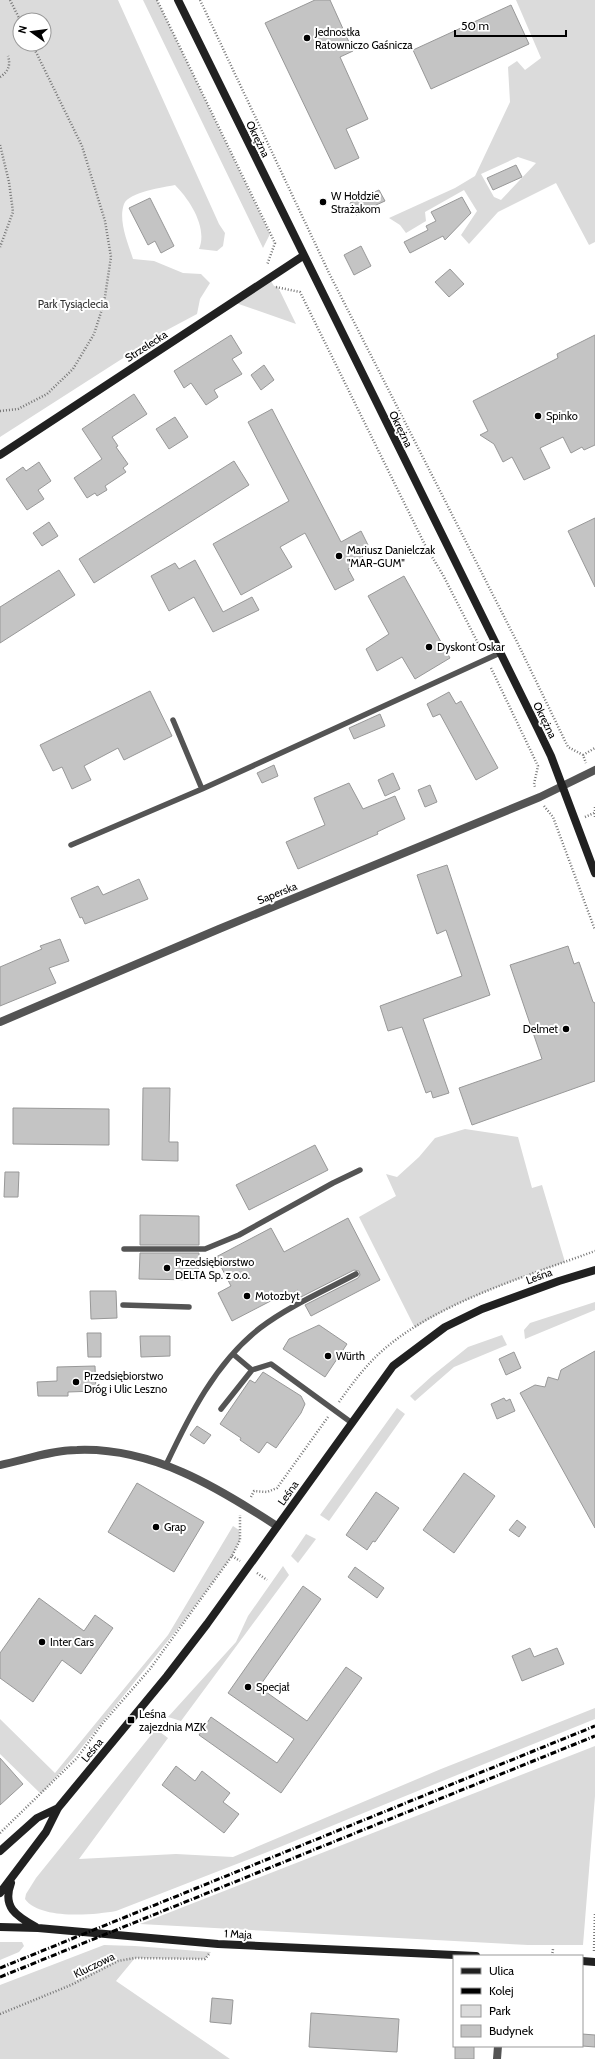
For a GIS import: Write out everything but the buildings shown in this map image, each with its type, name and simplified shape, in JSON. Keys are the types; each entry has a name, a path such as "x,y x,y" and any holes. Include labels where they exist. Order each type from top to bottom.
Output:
{"street":[{"name":"Okrężna","path":"178,0 303,256 548,749 595,873"},
{"name":"Strzelecka","path":"0,455 303,256"},
{"name":"Saperska","path":"0,1022 219,929 540,797 593,771"},
{"name":"Leśna","path":"58,1808 167,1676 278,1526 393,1366 445,1327 501,1302 595,1270"},
{"path":"0,1465 76,1450 118,1452 166,1465 226,1493 278,1526"},
{"path":"0,1851 37,1818 58,1808"},
{"path":"0,1893 46,1832 58,1808"},
{"path":"14,1873 7,1893 10,1906 19,1918 38,1928"},
{"name":"1 Maja","path":"0,1926 218,1944 454,1955"},
{"path":"583,1961 594,1962"},
{"path":"497,2059 498,2047"}],"lane":[{"path":"71,845 202,789 500,653"},
{"path":"173,720 202,789"},
{"path":"124,1248 205,1249 239,1235 333,1183 360,1170"},
{"path":"166,1465 205,1392 233,1354 260,1328 305,1300 356,1274"},
{"path":"123,1305 189,1307"},
{"path":"233,1354 252,1370"},
{"path":"221,1409 252,1370 271,1364 352,1422"}],"path":[{"path":"10,0 16,12"},
{"path":"157,0 275,243 266,268"},
{"path":"200,0 330,276 519,646 568,748 583,756 593,771"},
{"path":"0,411 18,409 47,394 73,369 94,334 104,303 111,257 105,221 82,146 36,52"},
{"path":"0,77 9,68 10,62 8,56"},
{"path":"0,144 9,182 13,212 0,247"},
{"path":"274,286 300,292 426,547 443,575 487,660 538,766 534,784 544,808 553,816 595,930"},
{"path":"583,756 595,748"},
{"path":"595,807 595,817"},
{"path":"594,1962 595,1913"},
{"name":"Kluczowa","path":"0,2014 71,1985 118,1961 135,1958 205,1958 218,1944"},
{"path":"552,1955 553,1949"}],"green space":[{"name":"Park Tysiąclecia","path":"0,0 118,0 219,224 225,233 223,246 217,251 199,249 201,232 196,215 192,206 175,185 139,193 127,200 124,204 122,218 124,232 133,259 154,261 183,273 201,274 210,283 200,299 197,314 167,330 0,437"},
{"path":"143,0 157,0 270,234 263,248"},
{"path":"516,0 595,0 595,242 589,245 556,183 498,212 469,244 461,235 477,211 464,190 425,212 426,221 406,233 400,225 389,218 455,188 475,176 510,102 508,67 517,61 525,70 541,58","holes":["518,157 536,163 501,200 494,197 481,174"]},
{"path":"269,278 274,286 278,287 296,324 233,302"},
{"path":"465,1129 518,1137 532,1188 542,1185 565,1262 507,1283 469,1299 415,1328 359,1217 396,1196 386,1174 397,1177 419,1157 435,1138"},
{"path":"595,1302 595,1310 525,1339 524,1330 530,1323"},
{"path":"502,1335 507,1345 454,1367 415,1401 410,1396 468,1347"},
{"path":"397,1408 405,1414 329,1521 320,1515"},
{"path":"233,1526 239,1530 240,1540 232,1556 184,1621 74,1757 41,1794 0,1754 0,1719 55,1773 168,1635"},
{"path":"306,1534 316,1539 298,1563 291,1556"},
{"path":"283,1566 289,1575 181,1721 168,1717 236,1642 248,1616"},
{"path":"595,1708 595,1719 270,1851 116,1911 95,1914 55,1913 32,1906 25,1899 26,1894 36,1878 156,1729 168,1738 79,1859 176,1854 233,1857 441,1769"},
{"path":"595,1746 595,1796 583,1945 528,1945 140,1924"},
{"path":"0,1942 22,1942 24,1946 19,1952 0,1960"},
{"path":"104,1945 211,1952 205,1959 135,1958 116,1981 230,2059 0,2059 0,1985"}],"railway":[{"path":"0,1968 595,1726"},
{"path":"0,1977 595,1736"}],"place":[{"name":"Jednostka Ratowniczo Gaśnicza","path":"307,38"},
{"name":"W Hołdzie Strażakom","path":"323,202"},
{"name":"Spinko","path":"538,416"},
{"name":"Mariusz Danielczak \"MAR-GUM\"","path":"339,556"},
{"name":"Dyskont Oskar","path":"429,647"},
{"name":"Delmet","path":"566,1029"},
{"name":"Przedsiębiorstwo DELTA Sp. z o.o.","path":"167,1268"},
{"name":"Motozbyt","path":"247,1296"},
{"name":"Würth","path":"328,1356"},
{"name":"Przedsiębiorstwo Dróg i Ulic Leszno","path":"76,1382"},
{"name":"Grap","path":"156,1527"},
{"name":"Inter Cars","path":"42,1642"},
{"name":"Specjał","path":"248,1687"},
{"name":"Leśna zajezdnia MZK","path":"131,1720"}]}
